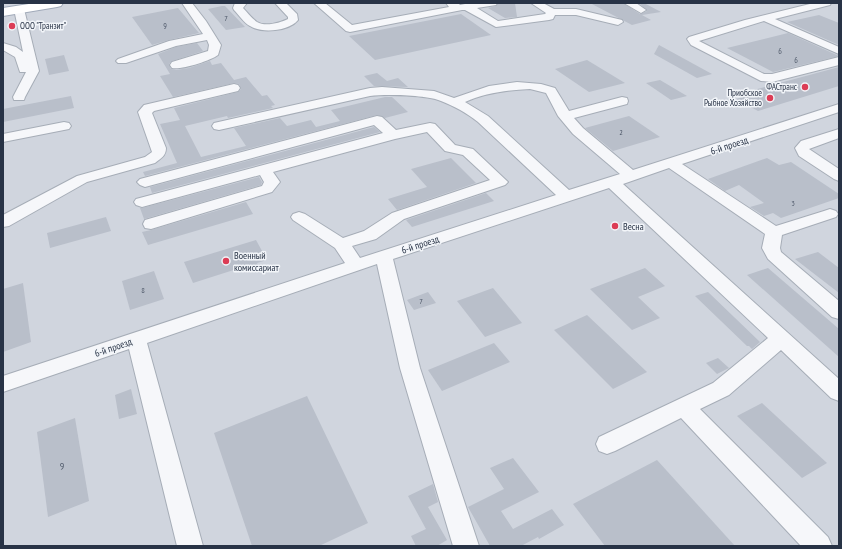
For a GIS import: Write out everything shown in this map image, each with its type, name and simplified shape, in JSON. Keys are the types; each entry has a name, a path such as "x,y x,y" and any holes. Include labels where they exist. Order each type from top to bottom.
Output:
{"main road":[{"path":"3,12 58,3"}],"street":[{"path":"176,65 209,56 214,53 215,45 201,21 187,3"},
{"path":"242,3 238,8 254,24 266,26 289,23 293,20 293,16 280,3"},
{"path":"319,3 350,29 459,6 492,3"},
{"path":"536,3 552,12 576,12 618,22"},
{"path":"629,3 641,10"},
{"path":"826,3 765,18 693,39 695,43 761,78 772,78 839,61"},
{"path":"459,6 496,24 549,17 552,12"},
{"path":"19,9 33,71 19,97"},
{"path":"765,18 839,51"},
{"path":"122,61 173,43 210,36"},
{"path":"3,46 17,52 22,56 24,69"},
{"path":"455,102 463,98 506,87 536,86 551,91 565,116 578,131 631,176"},
{"path":"3,222 82,179 94,174 150,160 156,156 159,153 159,148 145,112 149,108 234,88"},
{"path":"219,126 382,91 434,95 455,102 483,119 566,196"},
{"path":"565,116 622,101"},
{"name":"6-й проезд","path":"3,384 356,265 839,108"},
{"path":"145,182 377,120 393,135"},
{"path":"3,138 64,126"},
{"path":"142,202 393,135 430,127 450,148 468,152 500,182 398,216 370,235 341,244"},
{"path":"839,133 806,144 802,148 804,153 839,176"},
{"path":"671,163 774,232"},
{"path":"151,224 267,189 272,182 264,169"},
{"path":"612,182 839,392"},
{"path":"774,232 830,214"},
{"path":"298,217 341,244 356,265"},
{"path":"774,232 771,248 774,255 839,312"},
{"path":"384,256 410,368 466,546"},
{"path":"136,339 190,546"},
{"path":"607,444 721,389 781,339"},
{"path":"684,407 819,546"}],"shaded area":[{"path":"3,3 839,3 839,546 3,546"}],"building":[{"path":"498,3 515,3 517,17 505,18 488,8 496,6"},
{"path":"590,3 623,3 640,14 647,11 639,3 644,3 661,12 642,15 651,20 632,25"},
{"path":"225,6 245,27 226,30 208,9"},
{"path":"178,8 199,33 152,45 132,17"},
{"path":"461,14 491,35 375,60 349,36"},
{"path":"819,15 839,23 839,45 787,22"},
{"path":"788,33 839,56 773,72 727,48"},
{"path":"197,43 203,51 172,61 169,64 171,69 176,70 189,68 210,61 212,65 221,63 234,80 246,77 262,96 267,95 275,105 271,106 273,108 228,118 227,116 185,126 201,157 246,146 234,128 280,118 287,126 311,120 316,127 340,121 331,110 385,97 392,97 408,112 385,118 377,115 145,176 143,172 177,163 160,124 180,120 174,108 238,92 241,89 239,84 234,83 173,97 160,76 170,74 158,54 176,47"},
{"path":"659,45 712,74 697,78 654,54"},
{"path":"64,55 69,71 49,75 45,59"},
{"path":"587,60 625,83 589,92 555,69"},
{"path":"839,67 839,86 758,111 736,99 751,95 746,92"},
{"path":"377,73 387,81 398,78 408,87 374,86 364,76"},
{"path":"660,80 687,96 671,100 646,83"},
{"path":"71,96 74,108 3,122 3,109"},
{"path":"629,116 660,137 613,151 585,128"},
{"path":"374,127 380,132 152,193 150,187"},
{"path":"451,158 476,183 397,210 388,199 427,187 411,169"},
{"path":"767,158 779,165 791,162 839,194 839,198 781,218 773,213 764,216 750,207 764,203 739,185 725,191 708,179"},
{"path":"259,177 262,182 261,185 144,219 140,208 142,208"},
{"path":"486,193 494,201 412,227 406,220"},
{"path":"246,202 253,214 148,245 142,232 151,230"},
{"path":"106,217 111,231 50,248 47,233"},
{"name":"Военный комиссариат","path":"256,240 267,260 257,263 260,269 246,273 243,267 193,283 184,262"},
{"path":"818,252 839,268 839,293 795,259"},
{"path":"645,268 665,286 638,297 660,318 632,330 590,289"},
{"path":"768,268 839,329 839,357 747,275"},
{"path":"154,271 164,299 130,310 122,281"},
{"path":"23,283 31,342 3,352 3,289"},
{"path":"493,288 522,323 485,337 457,301"},
{"path":"428,292 436,303 414,310 407,300"},
{"path":"708,292 760,342 752,349 747,346 695,296"},
{"path":"587,315 647,372 613,389 554,330"},
{"path":"494,343 510,362 442,391 428,370"},
{"path":"718,358 729,368 717,374 706,363"},
{"path":"131,389 137,414 119,419 115,395"},
{"path":"307,396 368,523 319,546 252,546 214,433"},
{"path":"762,403 827,463 802,478 737,416"},
{"path":"75,418 89,501 48,517 37,432"},
{"path":"513,458 539,492 501,511 513,529 552,509 564,525 539,539 538,537 521,546 490,546 468,507 504,489 490,468"},
{"path":"657,460 735,546 605,546 573,504"},
{"path":"433,484 438,502 428,507 447,540 437,546 416,546 411,536 426,529 408,496"}],"place":[{"name":"ООО \"Транзит\"","path":"12,26"},
{"name":"ФАСтранс","path":"805,87"},
{"name":"Приобское Рыбное Хозяйство","path":"770,98"},
{"name":"Весна","path":"615,226"},
{"name":"Военный комиссариат","path":"226,261"}]}
